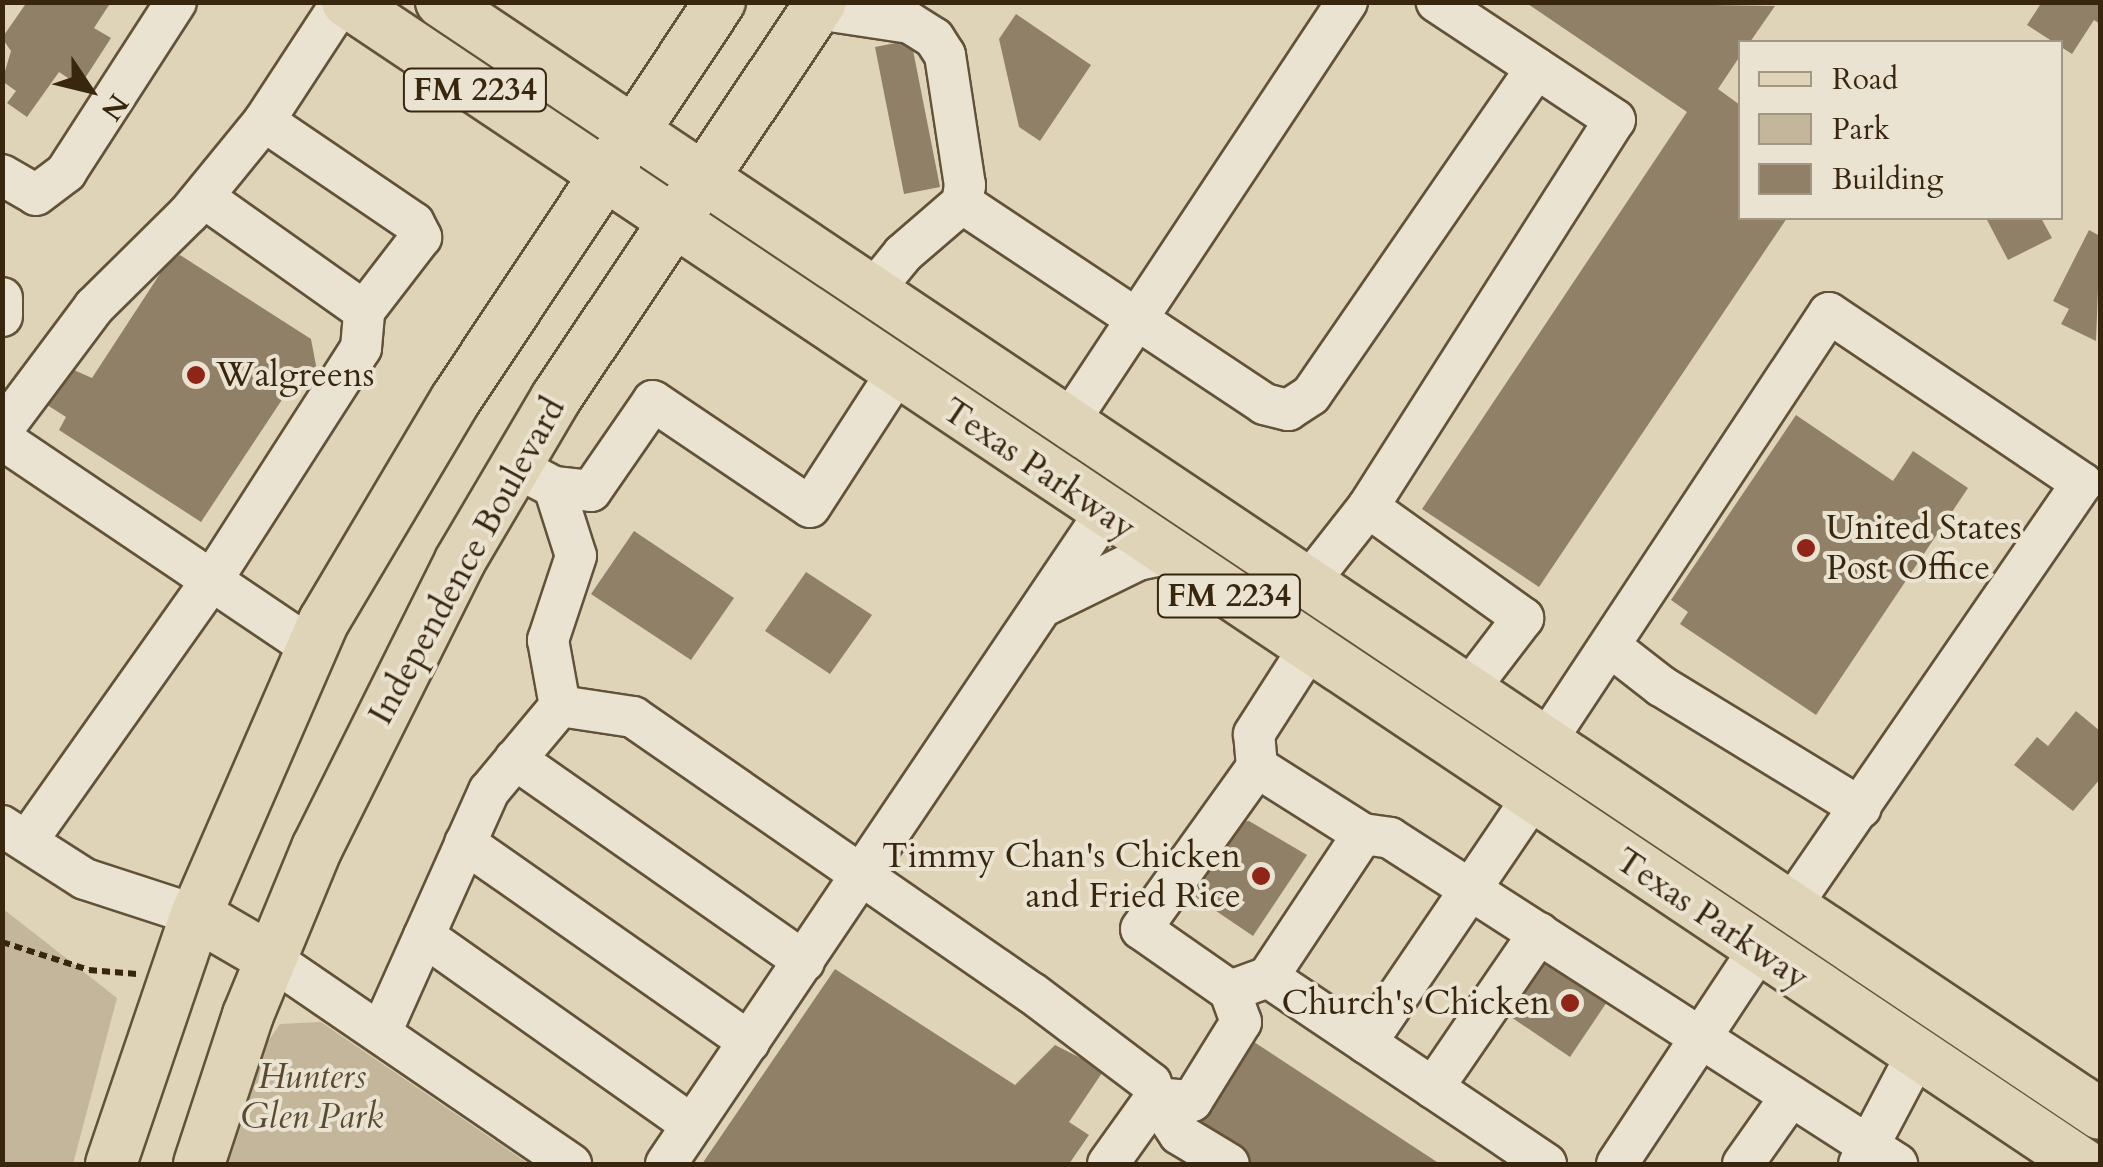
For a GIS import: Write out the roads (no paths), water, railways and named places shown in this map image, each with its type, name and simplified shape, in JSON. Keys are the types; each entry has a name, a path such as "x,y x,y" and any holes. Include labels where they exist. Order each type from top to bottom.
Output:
{"main road":[{"name":"Texas Parkway","path":"344,2 1308,650 2083,1164"},
{"path":"110,1164 196,915 312,648 456,398 720,2"},
{"name":"Independence Boulevard","path":"199,1164 270,958 395,683 534,477 676,224 819,6"},
{"name":"Texas Parkway","path":"475,12 634,131 2100,1114"},
{"path":"1308,650 1328,641 1353,643 1387,666 1450,678"},
{"path":"1680,898 1714,888 1757,916 1790,906"},
{"path":"196,915 270,958"}],"lane":[{"path":"2,175 36,195 66,172 176,2"},
{"path":"2,430 94,307 202,197 264,121 344,2"},
{"path":"1068,423 1347,2"},
{"path":"1309,582 1368,507 1615,120 1437,2"},
{"path":"819,6 910,23 934,38 945,55 965,185 962,204 949,221 903,254 872,292"},
{"path":"962,204 1264,404 1288,410 1311,395 1536,68"},
{"path":"196,915 86,879 14,833 212,580 361,348 364,311 421,238 414,223 264,121"},
{"path":"202,197 364,311"},
{"path":"2,298 2,316"},
{"path":"1546,741 1829,312 2082,483 1790,906"},
{"path":"534,477 591,491 653,400 810,508 896,374"},
{"path":"2,439 312,648"},
{"path":"534,477 576,556 548,640 560,706"},
{"path":"1368,507 1522,618 1450,678"},
{"path":"666,1164 1104,513"},
{"path":"1040,609 1124,566 1166,554"},
{"path":"1611,647 1660,686 1861,808"},
{"path":"1155,1098 1192,1101 1240,1022 1230,990 1142,929 1256,767 1254,734 1308,650"},
{"path":"382,1030 488,791 560,706"},
{"path":"560,706 633,717 1032,992 1151,1083 1155,1098 1179,1134 1229,1164"},
{"path":"515,759 804,962"},
{"path":"1256,767 1364,834 1390,838 1792,1096 1876,1159 1917,1054"},
{"path":"1366,1043 1532,799"},
{"path":"1230,990 1268,977 1364,834"},
{"path":"465,844 750,1042"},
{"path":"1433,1088 1538,933"},
{"path":"424,936 692,1125"},
{"path":"1617,1164 1704,1040 1758,950"},
{"path":"270,958 382,1030 570,1164"},
{"path":"1268,977 1546,1164"},
{"path":"1743,1164 1792,1096"},
{"path":"1108,1164 1155,1098"}],"place":[{"name":"Walgreens","path":"196,375"},
{"name":"United States Post Office","path":"1806,548"},
{"name":"Timmy Chan's Chicken and Fried Rice","path":"1261,876"},
{"name":"Church's Chicken","path":"1570,1003"}],"park label":[{"name":"Hunters Glen Park","path":"312,1097"}]}
